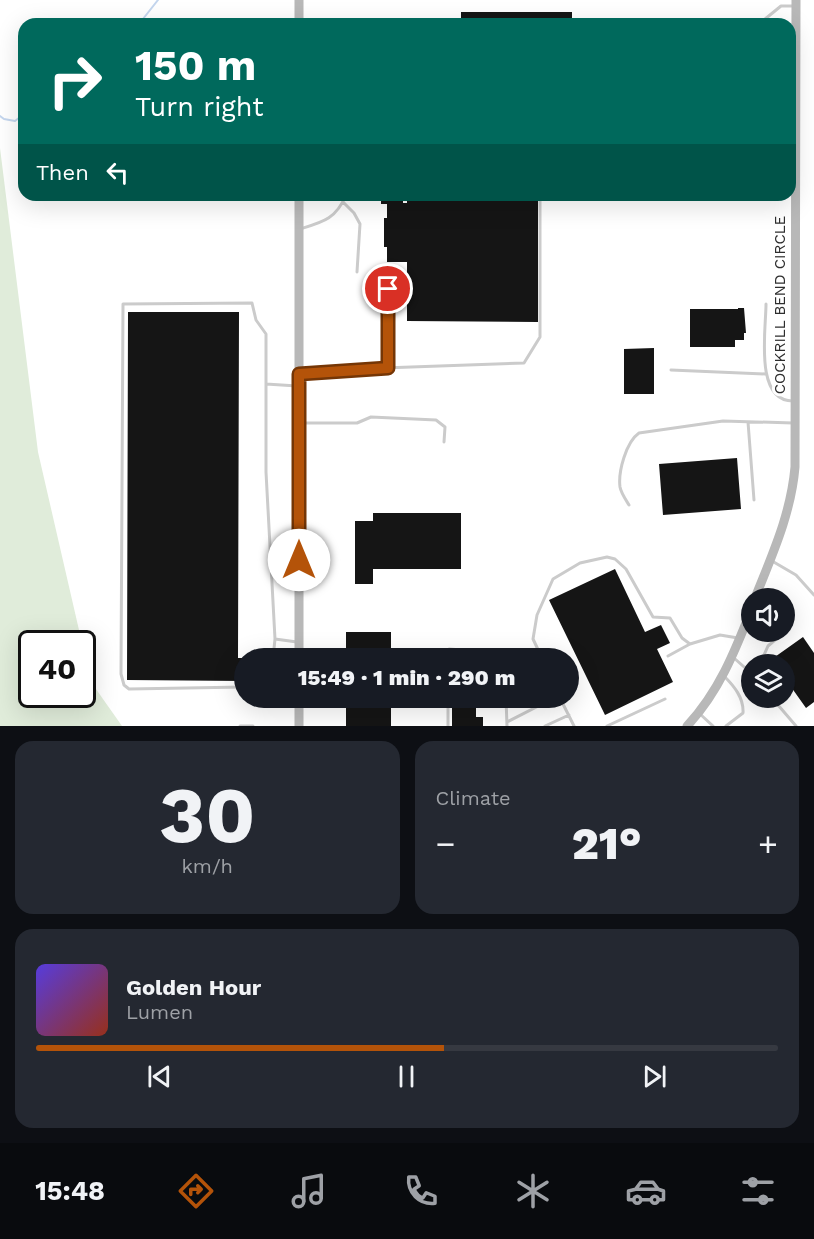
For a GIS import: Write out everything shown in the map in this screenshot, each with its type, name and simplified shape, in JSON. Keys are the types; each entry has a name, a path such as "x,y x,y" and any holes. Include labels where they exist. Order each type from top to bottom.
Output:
{"street":[{"path":"299,0 299,18"},
{"name":"COCKRILL BEND CIRCLE","path":"796,3 796,18"},
{"path":"299,201 299,648"},
{"name":"COCKRILL BEND CIRCLE","path":"759,588 785,522 795,467 796,201"},
{"path":"687,726 724,675 740,638"},
{"path":"299,708 299,726"}],"lane":[{"path":"766,18 781,6 796,3"},
{"path":"299,374 524,363 540,337 540,201"},
{"path":"299,229 325,221 341,207 343,202 354,213 360,224 357,272"},
{"path":"388,289 388,368"},
{"path":"234,687 129,689 124,685 121,674 123,304 252,303 256,320 266,334 266,472 274,648"},
{"path":"766,304 765,374 772,391 786,401 795,401"},
{"path":"671,370 765,374"},
{"path":"266,384 299,386"},
{"path":"299,423 357,423 371,417 436,420 445,428 444,442"},
{"path":"629,505 620,489 621,473 630,444 634,436 639,433 723,421 795,423"},
{"path":"748,422 754,500"},
{"path":"537,648 533,639 537,615 553,579 580,562 607,557 615,559 626,569 653,617 670,618 682,638 690,644"},
{"path":"771,560 796,574 814,595"},
{"path":"668,656 690,644 720,635 740,638"},
{"path":"275,639 299,642"},
{"path":"732,657 741,665"},
{"path":"724,675 743,702 743,713 726,726"},
{"path":"607,726 665,699"},
{"path":"448,708 448,726"},
{"path":"507,708 507,724 536,708"},
{"path":"566,708 574,726"},
{"path":"781,708 796,726"},
{"path":"698,713 713,726"},
{"path":"545,726 569,714"},
{"path":"240,726 253,726"}],"green space":[{"path":"0,148 38,452 79,630 18,630 18,708 96,708 96,689 122,726 0,726"}],"building":[{"path":"461,12 572,12 572,18 461,18"},
{"path":"381,201 407,203 407,201 538,201 538,322 407,321 407,262 387,262 387,247 384,247 384,218 387,218 387,204 381,204"},
{"path":"744,308 746,333 744,333 744,340 735,340 735,347 690,347 690,309"},
{"path":"128,312 239,312 238,648 234,648 234,681 127,680"},
{"path":"654,348 654,394 624,394 624,349"},
{"path":"737,458 741,509 663,515 659,464"},
{"path":"373,513 461,513 461,569 373,569 373,584 355,584 355,521 373,521"},
{"path":"615,569 645,632 661,625 670,643 657,649 673,682 605,715 579,662 579,648 572,648 549,600"},
{"path":"346,632 391,632 391,648 346,648"},
{"path":"803,637 814,653 814,702 806,708 795,692 795,654 779,654"},
{"path":"346,708 391,708 391,726 346,726"},
{"path":"452,708 476,708 476,717 483,717 483,726 452,726"}],"waterway":[{"path":"144,18 158,0"},
{"path":"0,116 15,121 18,119"}],"route":[{"path":"299,560 299,374 388,368 388,289"}]}
